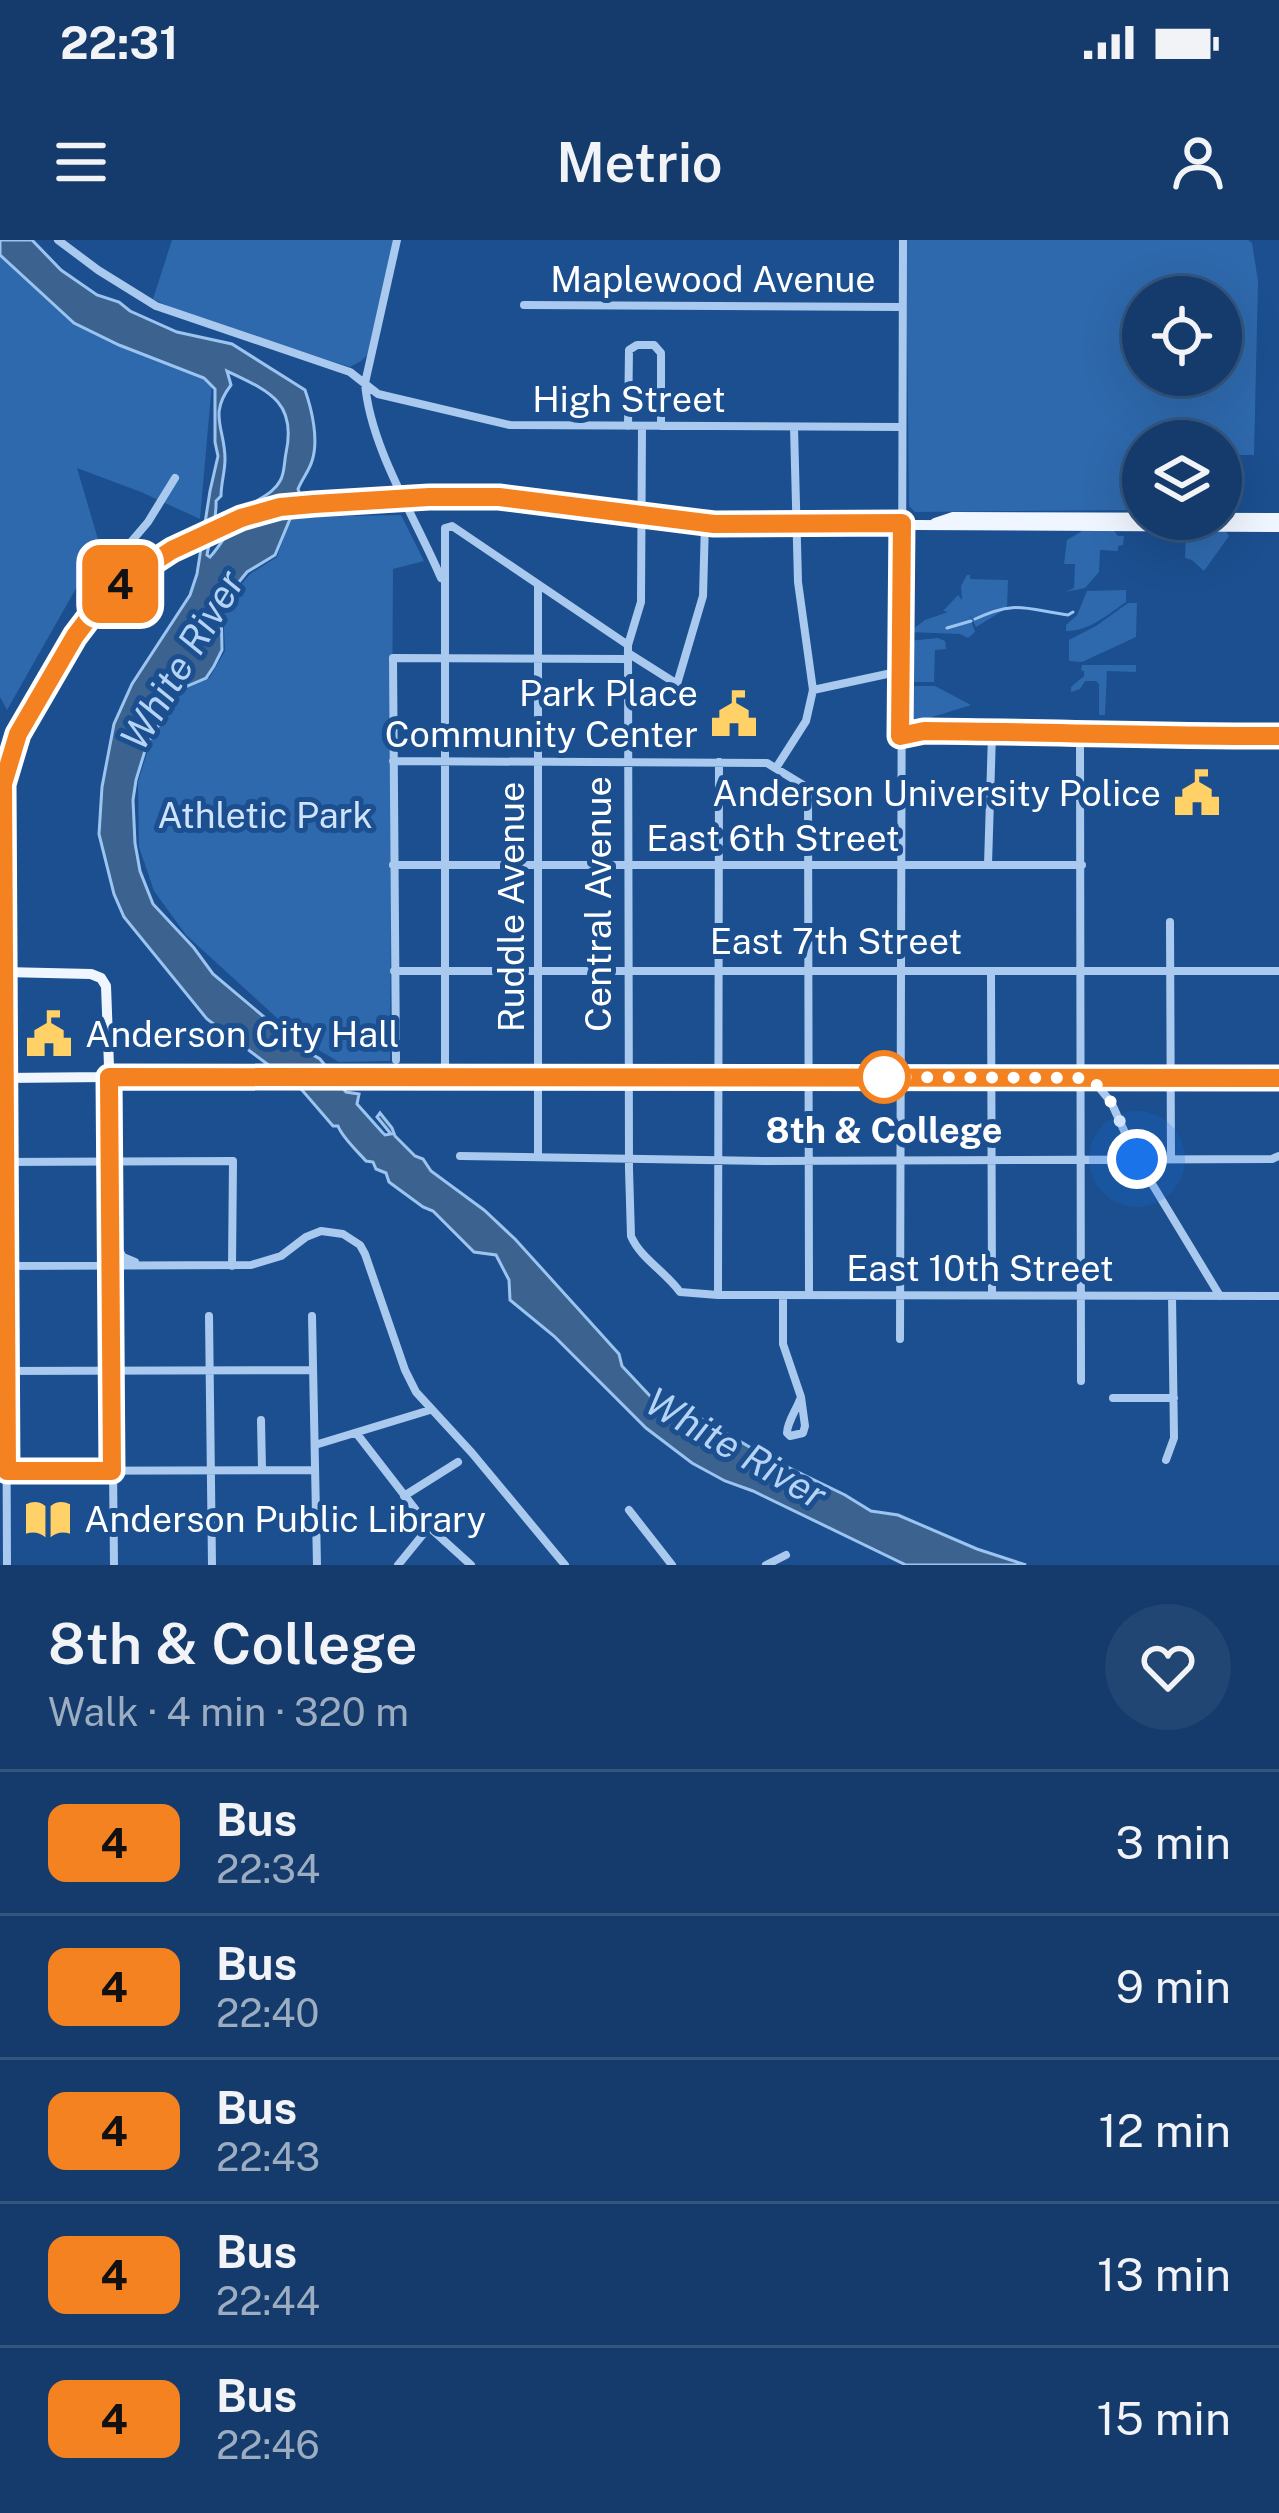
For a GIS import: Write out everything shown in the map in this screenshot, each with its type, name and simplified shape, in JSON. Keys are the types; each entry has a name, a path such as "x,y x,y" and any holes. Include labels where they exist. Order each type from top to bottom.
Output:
{"main road":[{"path":"1122,523 953,518 934,523 705,523 499,497 405,498 280,507 241,518 172,550 118,586 97,607 18,734 4,767 3,1078 1279,1078"},
{"path":"1242,523 1279,523"},
{"path":"2,973 101,978 106,986 112,1077"}],"street":[{"name":"High Street","path":"58,240 156,306 350,372 378,394 510,425 901,427"},
{"path":"397,240 365,383 374,430 444,585"},
{"path":"900,1339 903,240"},
{"name":"Maplewood Avenue","path":"524,304 901,307"},
{"path":"628,426 628,350 637,345 658,346 662,353 661,426"},
{"name":"Central Avenue","path":"642,426 641,602 628,652 629,1159 633,1242 680,1292"},
{"path":"776,768 806,721 813,689 797,582 794,427"},
{"path":"136,573 125,549 175,478"},
{"path":"446,1077 445,528 452,526 677,684 704,596 705,523"},
{"name":"Ruddle Avenue","path":"538,584 538,1157"},
{"path":"396,1060 393,658 538,658 628,652"},
{"path":"813,689 901,671"},
{"path":"900,736 924,731 1279,736"},
{"path":"988,866 992,735"},
{"path":"1080,740 1086,1078 1081,1382"},
{"path":"393,761 756,762 767,763 808,788 809,1295"},
{"path":"718,762 718,1294"},
{"name":"East 6th Street","path":"393,865 1082,866"},
{"path":"1170,922 1171,1159"},
{"name":"East 7th Street","path":"394,971 1279,971"},
{"path":"992,971 992,1295"},
{"path":"112,1077 114,1565"},
{"path":"3,1078 7,1565"},
{"path":"1086,1078 1111,1102 1137,1159 1220,1296"},
{"path":"460,1156 1082,1160 1279,1156"},
{"path":"3,1162 232,1161 232,1266"},
{"path":"110,1225 123,1257 154,1266"},
{"path":"3,1266 232,1266 269,1262 320,1232 334,1231 354,1240 367,1257 410,1382 565,1565"},
{"name":"East 10th Street","path":"680,1292 1279,1296"},
{"path":"783,1295 783,1344 801,1397 806,1426 803,1433 790,1436 787,1426 801,1397"},
{"path":"1166,1460 1174,1438 1172,1296"},
{"path":"209,1316 212,1565"},
{"path":"312,1316 317,1565"},
{"path":"3,1371 313,1370"},
{"path":"1113,1398 1174,1398"},
{"path":"315,1445 430,1410"},
{"path":"261,1420 262,1471"},
{"path":"357,1433 429,1527 472,1565"},
{"path":"404,1496 458,1462"},
{"path":"3,1471 315,1470"},
{"path":"629,1510 672,1565"},
{"path":"398,1565 429,1527"},
{"path":"766,1565 786,1555"}],"green space":[{"path":"172,240 394,240 367,355 350,367 153,299"},
{"path":"906,240 1252,243 1258,281 1254,455 1242,455 1242,420 1122,420 1122,510 915,512 909,506"},
{"path":"0,249 212,383 200,519 77,468 100,546 7,710 0,697"},
{"name":"Athletic Park","path":"401,515 424,561 393,569 390,1061 339,1062 300,1039 186,935 154,891 139,847 138,782 153,733 184,690 210,677 225,651 223,606 250,574 277,557 291,517"},
{"path":"1082,531 1114,531 1124,540 1118,551 1100,550 1099,572 1085,588 1065,592 1074,588 1075,564 1064,564 1067,540"},
{"path":"1186,540 1226,540 1204,571 1185,558"},
{"path":"967,575 970,579 1008,580 1007,608 976,627 969,614 975,632 968,638 909,632 948,612 943,611 958,595 962,600 961,586"},
{"path":"1126,590 1126,602 1106,616 1066,631 1087,591"},
{"path":"1128,603 1137,603 1136,637 1082,662 1069,661 1069,640"},
{"path":"908,641 945,641 946,649 935,650 934,682 909,682"},
{"path":"1082,665 1136,665 1136,672 1107,671 1105,715 1099,715 1096,681 1085,681 1071,692 1084,676"},
{"path":"909,686 935,686 971,705 910,724"}],"water":[{"name":"White River","path":"0,240 32,240 61,270 97,295 177,332 232,344 305,390 310,407 314,453 275,555 247,572 221,604 222,650 214,666 206,678 181,689 147,744 133,800 140,871 153,904 213,974 320,1059 346,1092 359,1094 357,1104 385,1135 391,1134 377,1117 380,1113 395,1136 431,1171 515,1239 619,1354 622,1366 651,1397 685,1409 871,1511 898,1515 1026,1565 906,1565 692,1463 646,1428 554,1336 510,1300 509,1280 496,1255 474,1252 433,1211 366,1161 302,1090 207,1019 124,917 99,834 102,787 114,724 132,684 190,595 197,574 218,456 215,389 204,378 74,323 0,255","holes":["227,371 276,400 287,421 288,436 284,471 277,486 244,511 210,557 225,464 219,413 231,385"]}],"waterway":[{"path":"975,619 1011,608 1073,612"},
{"path":"947,628 971,621"}],"bus line":[{"name":"4","path":"1279,736 924,731 900,736 902,523 714,524 499,497 429,497 280,507 203,533 172,550 123,582 75,636 18,734 3,784 7,1471 112,1471 109,1077 1279,1078"}],"place":[{"name":"Park Place Community Center","path":"734,714"},
{"name":"Anderson University Police","path":"1197,793"},
{"name":"Anderson City Hall","path":"49,1034"},
{"name":"8th & College","path":"884,1077"},
{"name":"Anderson Public Library","path":"48,1519"}],"route":[{"path":"884,1077 1091,1078 1111,1102 1137,1159"}]}
